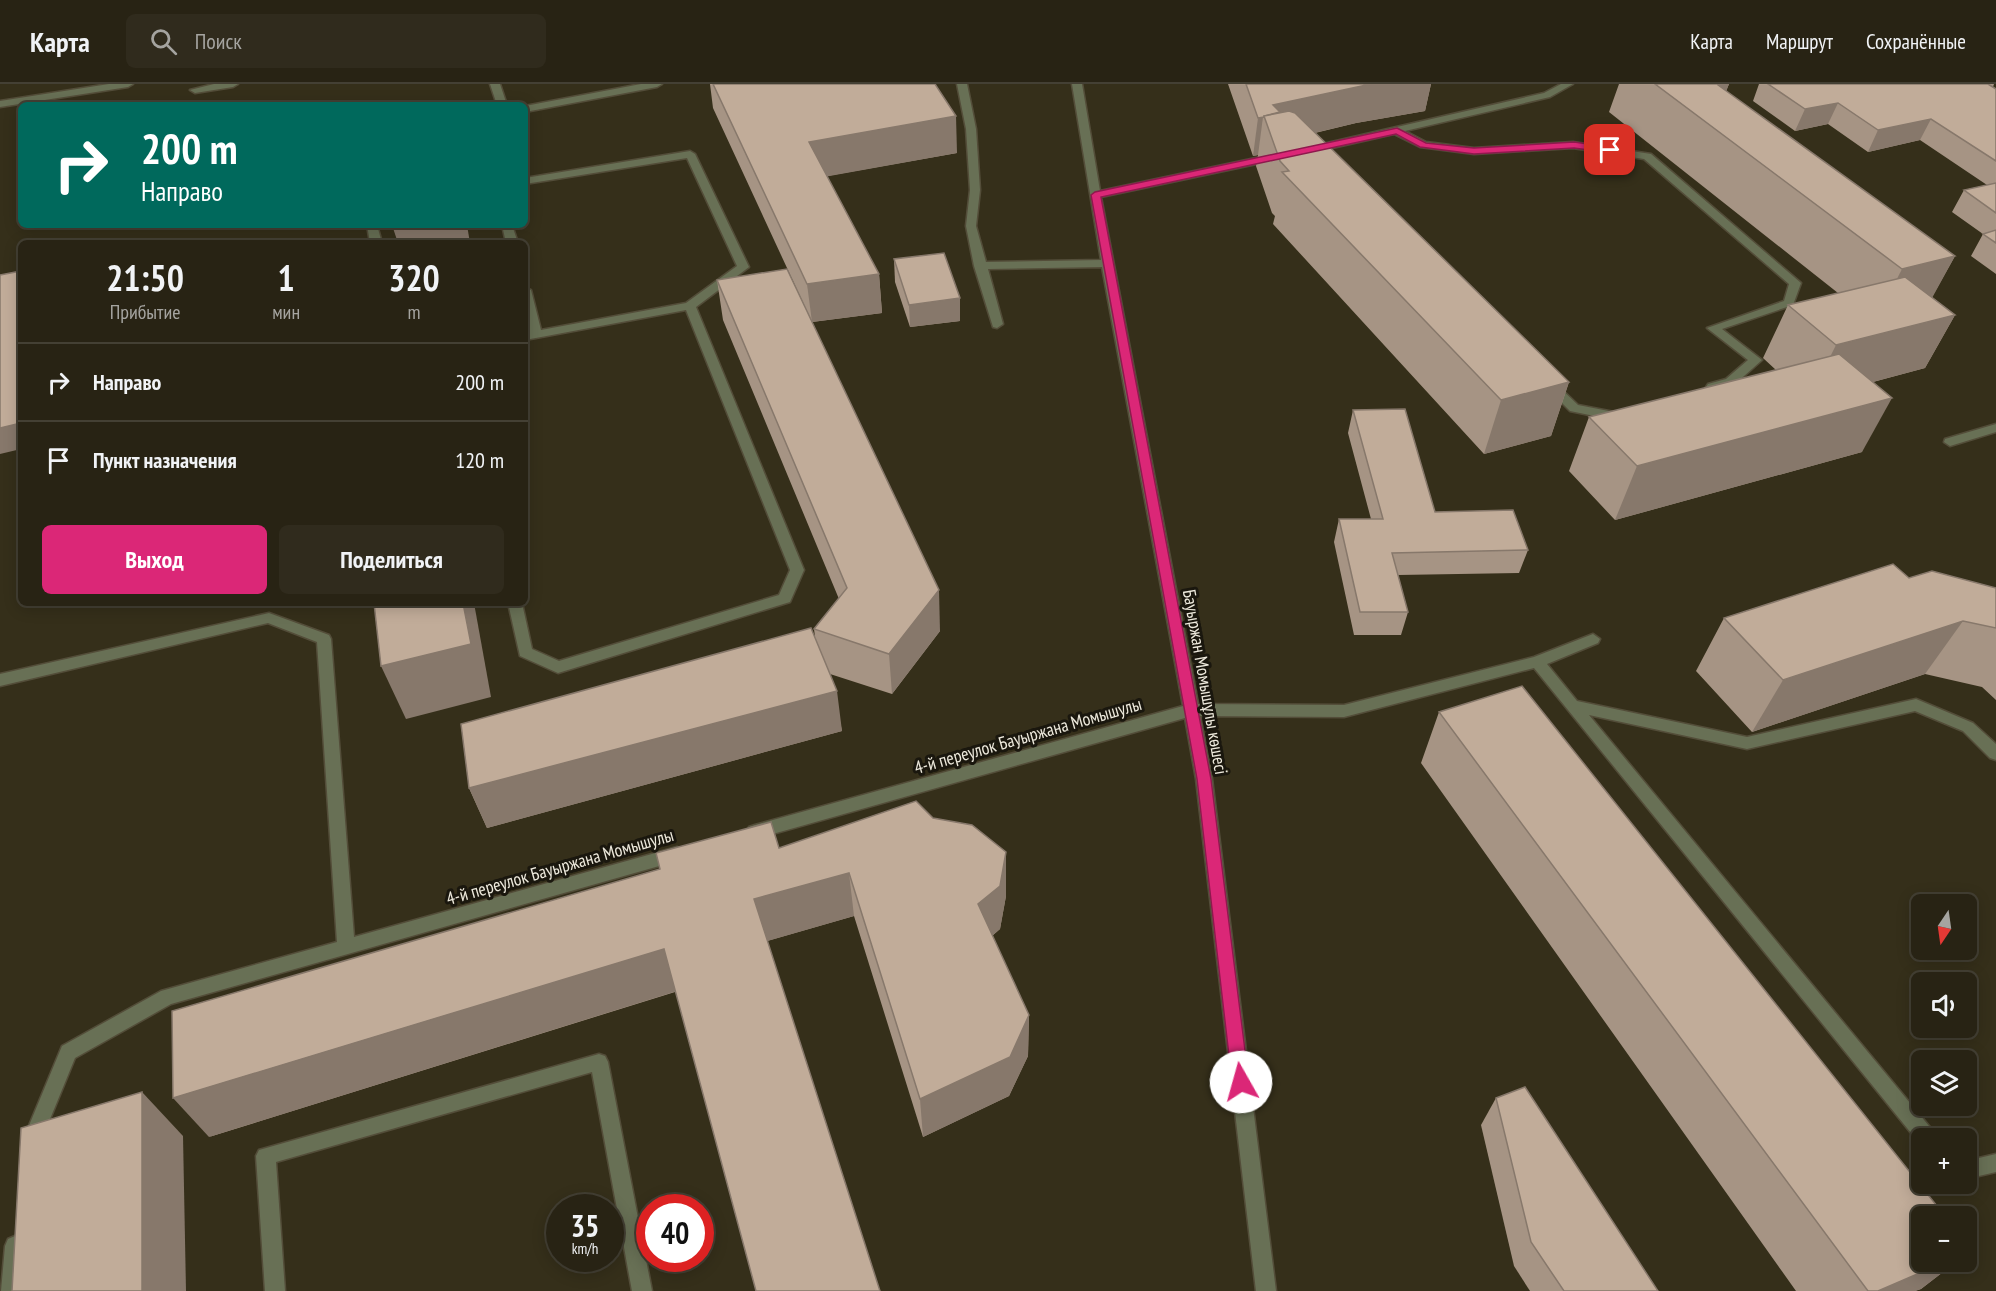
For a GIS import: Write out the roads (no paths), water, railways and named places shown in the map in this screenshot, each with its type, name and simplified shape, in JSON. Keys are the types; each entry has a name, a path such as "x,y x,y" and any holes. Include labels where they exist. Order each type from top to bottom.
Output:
{"street":[{"path":"0,104 128,84"},
{"path":"196,90 233,84"},
{"path":"495,84 501,102"},
{"path":"528,108 657,84"},
{"path":"962,84 971,129 975,190 971,225 996,324"},
{"name":"Бауыржан Момышұлы көшесі","path":"1077,84 1107,263 1204,779 1266,1291"},
{"path":"1095,195 1281,155 1292,156 1547,95 1568,84"},
{"path":"1397,130 1424,146 1474,151 1574,145 1647,156 1795,283 1789,303 1713,328 1756,360 1730,382 1699,391"},
{"path":"528,181 690,154 743,267 690,306 531,335 528,312"},
{"path":"980,266 1107,263"},
{"path":"516,606 525,652 558,667 785,598 797,570 690,306"},
{"path":"1541,375 1574,408 1614,416 1635,410"},
{"path":"1950,442 1996,428"},
{"path":"0,680 269,618 324,639 346,947"},
{"name":"4-й переулок Бауыржана Момышулы","path":"734,838 1191,710 1344,711 1537,662 1593,639"},
{"path":"1537,662 1919,1128"},
{"path":"1571,705 1747,743 1916,705 1968,727 1996,754"},
{"name":"4-й переулок Бауыржана Момышулы","path":"27,1151 68,1052 167,997 689,851"},
{"path":"275,1291 266,1156 599,1062 642,1291"},
{"path":"1977,1167 1996,1163"},
{"path":"11,1291 16,1232"}]}
